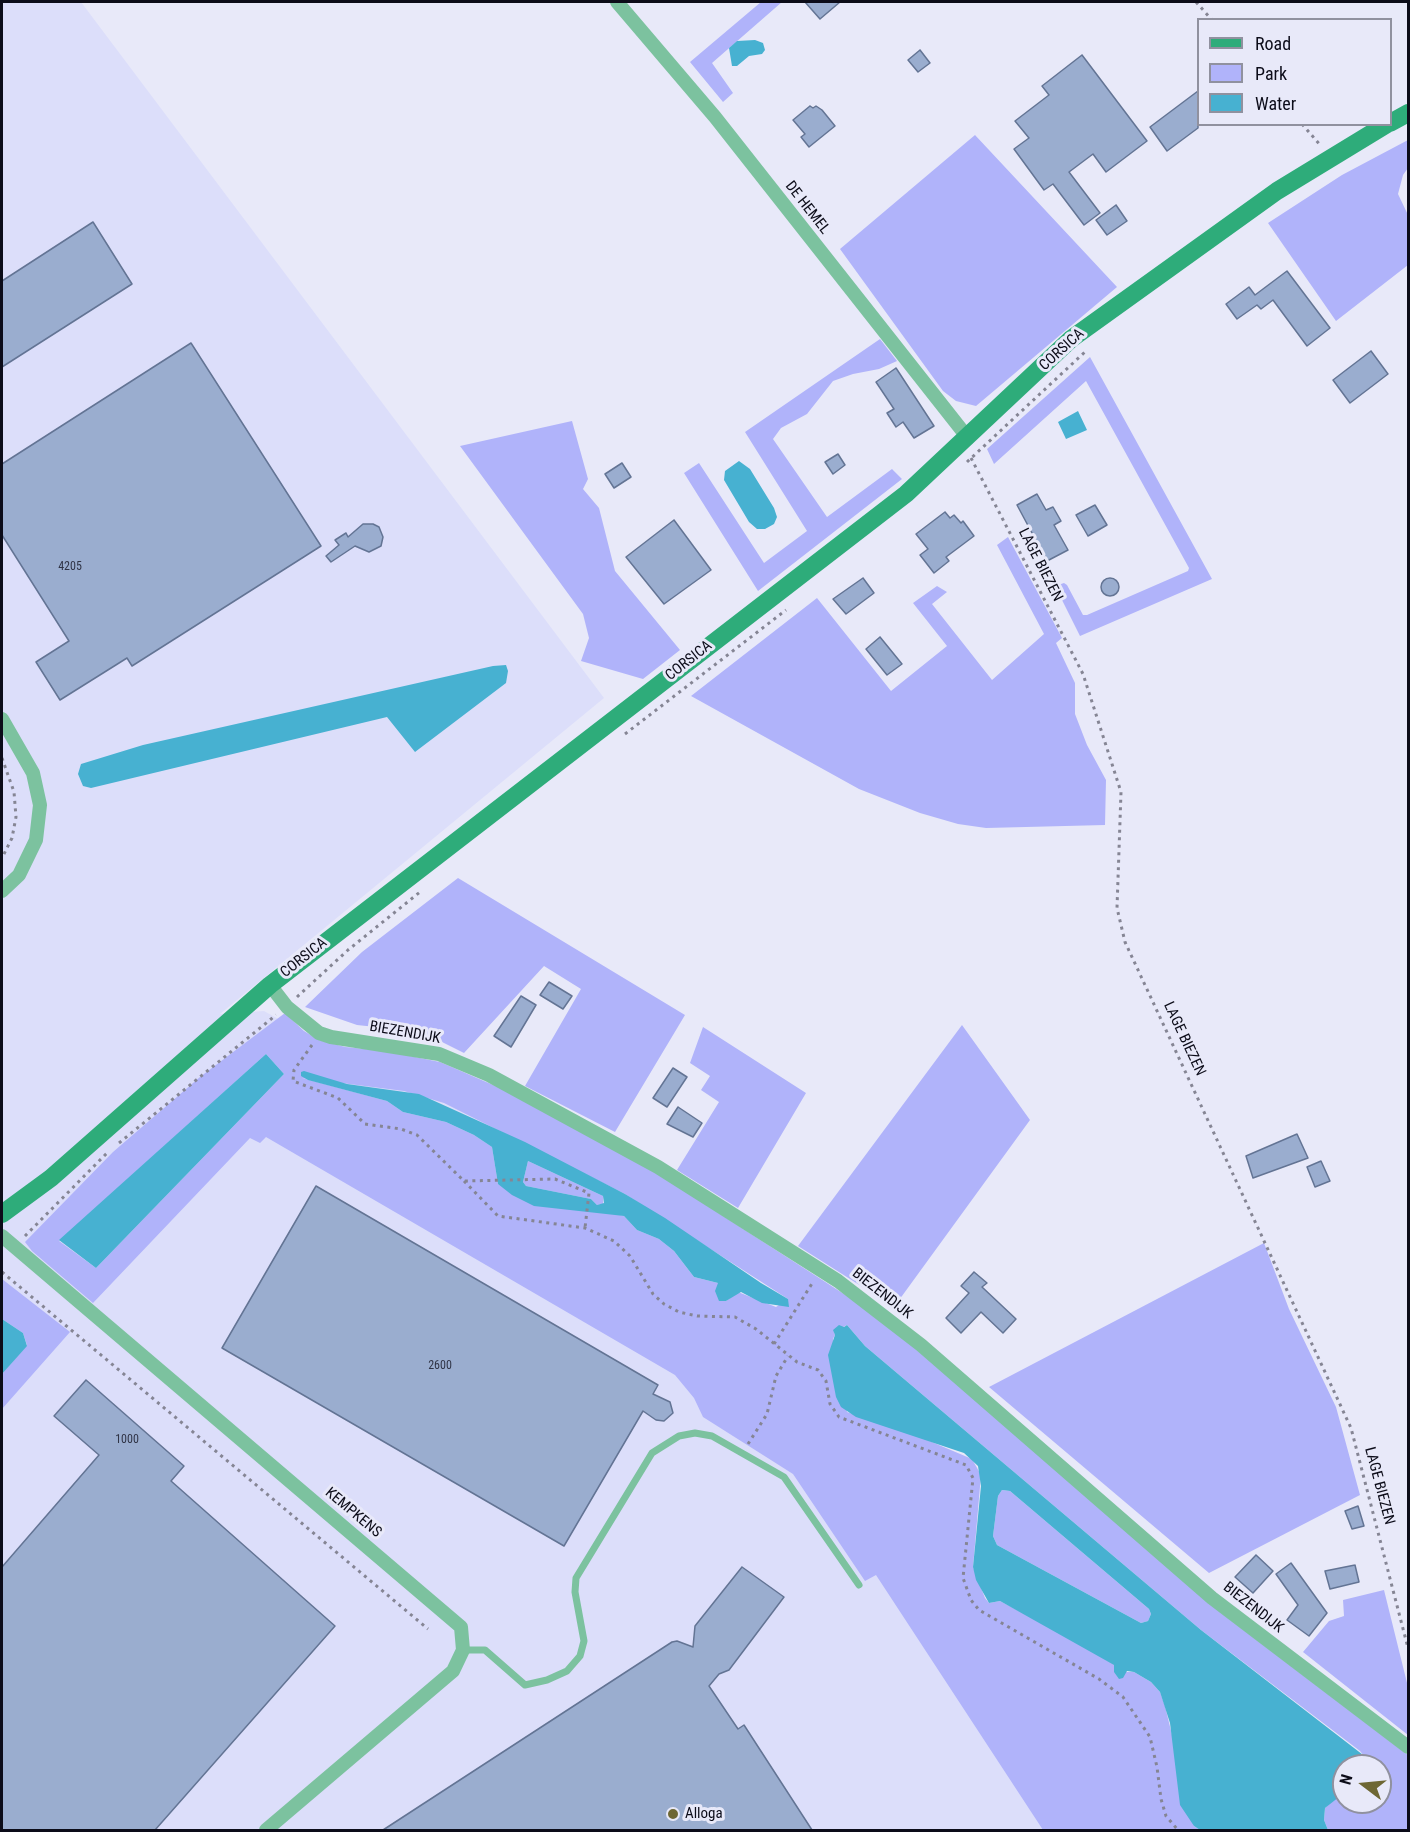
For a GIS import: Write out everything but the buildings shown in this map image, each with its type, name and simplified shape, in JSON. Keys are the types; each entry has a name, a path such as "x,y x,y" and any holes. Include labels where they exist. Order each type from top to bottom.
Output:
{"street":[{"name":"DE HEMEL","path":"617,2 715,117 968,438"},
{"name":"CORSICA","path":"1392,122 1408,113"},
{"name":"CORSICA","path":"2,1214 51,1178 270,985 906,494 1071,339 1277,191 1385,126"},
{"path":"2,719 33,774 40,805 36,840 19,875 2,891"},
{"name":"BIEZENDIJK","path":"270,985 287,1007 311,1028 331,1037 439,1054 489,1075 658,1167 838,1281 921,1345 1212,1598 1408,1747"},
{"name":"KEMPKENS","path":"2,1236 461,1627 463,1650"},
{"path":"266,1830 453,1671 463,1650"}],"lane":[{"path":"463,1650 485,1650 525,1685 547,1680 567,1671 579,1656 584,1641 575,1592 576,1578 652,1453 679,1436 695,1433 712,1436 784,1477 859,1586"}],"path":[{"path":"1196,2 1210,18"},
{"path":"1304,126 1331,157"},
{"name":"LAGE BIEZEN","path":"968,438 972,458 1083,674 1121,792 1117,908 1125,942 1351,1428 1408,1648"},
{"path":"2,758 14,792 16,817 12,838 2,858"},
{"path":"15,1246 113,1148 287,1007"},
{"path":"314,1042 294,1070 293,1082 338,1098 365,1124 401,1129 417,1135 498,1216 585,1227 622,1247 653,1294 664,1304 679,1312 697,1316 735,1317 756,1329 788,1356 822,1374 830,1404 839,1417 966,1465 974,1479 963,1578 971,1600 979,1610 1099,1679 1123,1697 1150,1737 1161,1799 1166,1815 1178,1830"},
{"path":"464,1181 555,1179 589,1193 585,1227"},
{"path":"2,1272 428,1629"},
{"path":"774,1344 818,1275"},
{"path":"742,1453 767,1414 776,1376 788,1356"}],"shaded area":[{"path":"2,2 81,2 604,698 220,1014 264,1011 318,1041 449,1065 599,1141 786,1428 1105,1830 2,1830"}],"green space":[{"path":"761,2 782,2 712,63 733,93 723,102 690,62"},
{"path":"975,135 1117,287 976,406 956,401 943,391 840,249"},
{"path":"1408,140 1408,168 1403,175 1398,194 1408,215 1408,265 1336,321 1268,223 1342,175"},
{"path":"880,339 897,361 879,369 833,381 807,414 781,428 773,439 827,517 892,469 902,479 758,591 684,473 699,463 764,563 807,531 745,432"},
{"path":"1090,357 1212,579 1080,636 1055,586 1064,583 1067,585 1083,615 1087,615 1188,571 1189,568 1086,381 994,464 987,449"},
{"path":"572,421 588,479 583,489 599,508 615,571 680,650 643,679 581,661 589,638 583,614 460,446"},
{"path":"1008,537 1062,638 1056,643 1075,683 1075,714 1087,745 1106,780 1105,825 986,828 958,824 920,813 859,789 691,696 817,598 891,691 947,646 913,603 937,586 947,592 932,604 992,680 1044,634 997,545"},
{"path":"458,878 685,1015 615,1132 525,1086 581,989 544,966 464,1053 422,1032 357,1025 305,1007 362,952"},
{"path":"285,1013 304,1031 319,1040 345,1047 385,1051 440,1062 514,1094 621,1150 878,1316 1220,1612 1408,1755 1408,1828 1405,1830 1328,1830 1324,1820 1325,1808 1332,1801 1332,1814 1392,1814 1392,1754 1362,1754 1201,1630 865,1346 847,1325 834,1332 833,1339 847,1412 920,1437 972,1459 981,1475 973,1567 985,1598 989,1603 1000,1601 1066,1636 1115,1665 1114,1672 1134,1672 1151,1682 1160,1692 1165,1706 1194,1826 1200,1830 1043,1830 876,1575 865,1581 793,1474 703,1417 694,1398 675,1375 266,1137 260,1143 250,1138 93,1303 32,1251 25,1242 113,1152 200,1077","holes":["266,1054 284,1074 96,1268 59,1241","302,1078 404,1091 444,1103 625,1194 788,1299 776,1307 738,1292 726,1301 718,1283 694,1277 674,1251 659,1239 637,1230 624,1216 498,1184 492,1147 474,1135 446,1122 403,1112 387,1101"]},
{"path":"962,1025 1030,1120 894,1307 798,1246"},
{"path":"703,1027 806,1093 738,1208 677,1170 719,1102 701,1090 710,1076 690,1063"},
{"path":"528,1161 603,1196 603,1204 597,1205 591,1199 526,1186 523,1182"},
{"path":"1264,1243 1289,1309 1336,1407 1360,1495 1209,1573 989,1387"},
{"path":"2,1279 70,1332 2,1409 2,1374 27,1345 23,1333 2,1319"},
{"path":"1002,1490 1010,1491 1149,1609 1151,1614 1148,1621 1141,1623 997,1545 993,1536 998,1496"},
{"path":"1384,1590 1408,1687 1408,1735 1303,1652 1329,1621 1344,1616 1343,1600"}],"water":[{"path":"755,40 763,43 765,50 762,54 749,56 737,66 732,66 729,48 737,41"},
{"path":"1078,411 1087,430 1066,439 1058,422"},
{"path":"739,461 750,469 774,508 777,517 774,524 765,529 757,529 749,522 724,480 725,471"},
{"path":"506,665 508,671 506,683 415,752 387,717 91,788 83,786 78,774 81,764 143,745 493,666"},
{"path":"266,1054 284,1074 96,1268 59,1240"},
{"path":"301,1072 347,1084 419,1094 525,1142 625,1194 665,1218 788,1299 789,1307 762,1303 741,1292 726,1301 719,1301 715,1291 718,1283 694,1277 674,1251 659,1239 637,1230 624,1216 534,1206 512,1195 498,1184 492,1147 474,1135 446,1122 403,1112 387,1101 308,1080 301,1076","holes":["528,1161 603,1196 604,1203 597,1205 591,1199 526,1186 523,1182"]},
{"path":"2,1319 23,1333 27,1346 2,1374"},
{"path":"839,1325 844,1327 847,1325 865,1346 1201,1630 1362,1754 1332,1754 1332,1802 1325,1808 1324,1820 1328,1830 1200,1830 1194,1826 1180,1805 1170,1723 1160,1692 1151,1682 1134,1672 1127,1671 1123,1678 1119,1679 1114,1672 1114,1665 1000,1601 989,1603 976,1580 973,1567 981,1486 978,1466 964,1453 856,1417 841,1407 836,1397 828,1355 835,1335 833,1330","holes":["1002,1490 1010,1491 1149,1609 1151,1614 1148,1621 1141,1623 997,1545 993,1536 998,1496"]}],"place":[{"name":"Alloga","path":"673,1814"}]}
